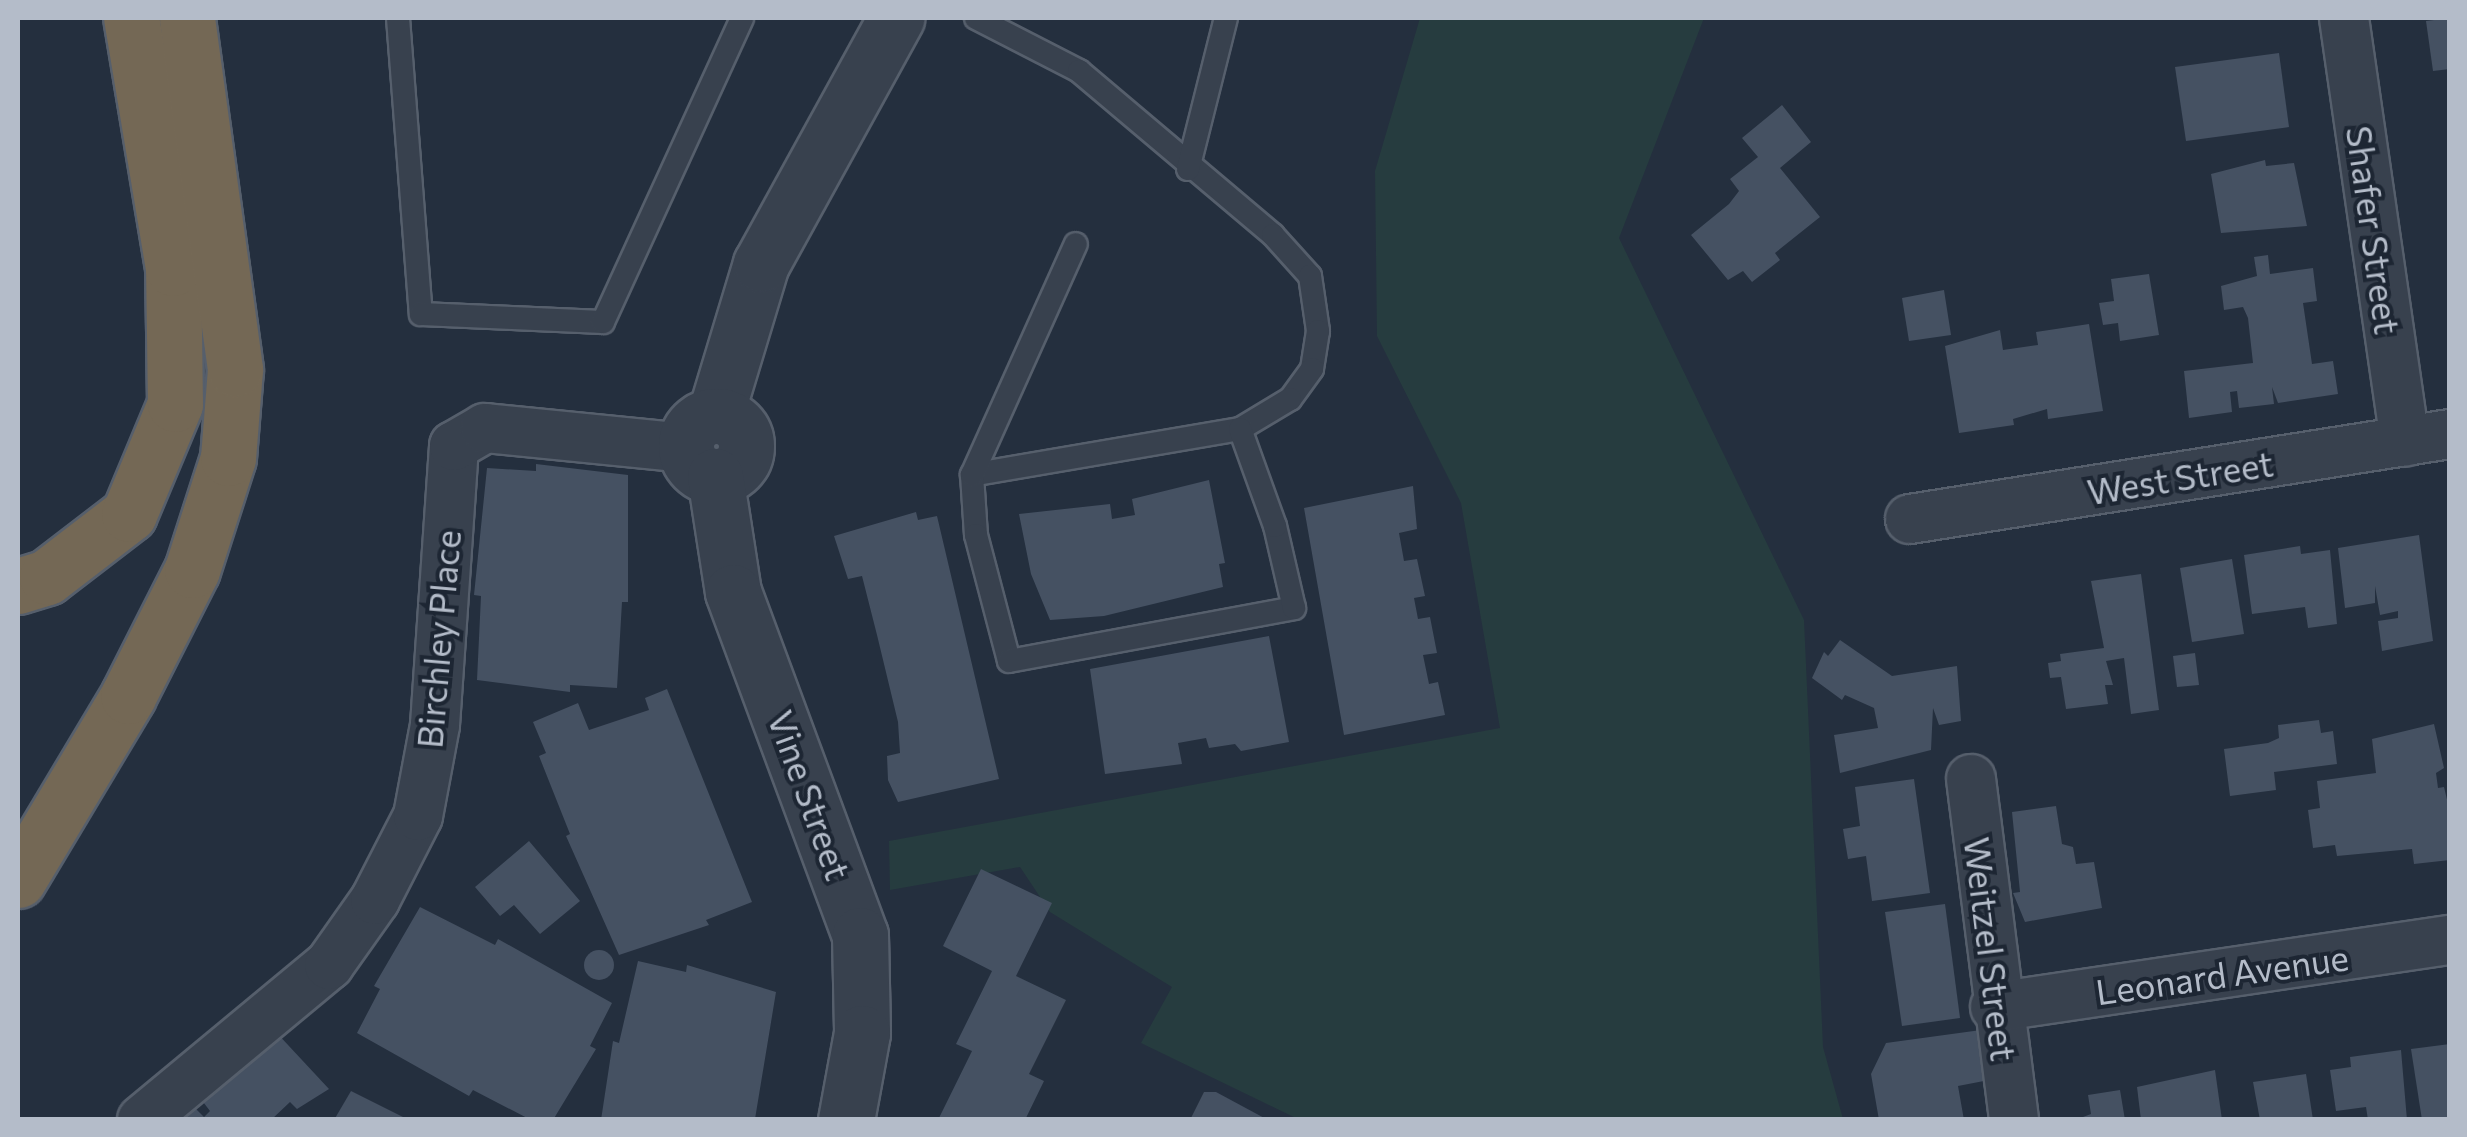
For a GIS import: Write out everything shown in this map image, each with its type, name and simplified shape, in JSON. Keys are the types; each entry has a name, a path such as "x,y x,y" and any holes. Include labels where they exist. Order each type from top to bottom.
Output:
{"highway":[{"path":"18,586 47,577 128,514 175,404 173,268 130,18"},
{"path":"18,880 128,696 192,570 228,458 234,369 186,18"}],"street":[{"name":"Vine Street","path":"846,1120 862,1033 860,934 733,592 705,446 761,264 896,18"},
{"path":"910,18 919,18"},
{"name":"Shafer Street","path":"2344,18 2427,438"},
{"name":"Birchley Place","path":"142,1120 267,1011 302,992 328,965 375,900 418,816 434,725 454,446 485,428 705,446"},
{"name":"West Street","path":"1910,519 2427,438"},
{"name":"Weitzel Street","path":"1971,779 1995,1007 2014,1120"},
{"name":"Leonard Avenue","path":"1995,1007 2450,940"}],"lane":[{"path":"398,18 421,314 602,322 742,18"},
{"path":"972,475 1240,429 1290,399 1312,369 1318,331 1310,276 1274,235 1188,168 1079,71 976,18"},
{"path":"1188,168 1226,18"},
{"path":"1076,244 972,475 976,535 1009,661 1294,608 1275,526 1240,429"}],"green space":[{"path":"1420,18 1704,18 1619,238 1804,620 1823,1047 1843,1119 1298,1119 1141,1043 1172,987 1050,912 1020,867 890,890 889,841 1500,728 1461,503 1377,336 1375,171"}],"building":[{"path":"2450,18 2450,69 2433,71 2426,21"},
{"path":"2279,53 2289,127 2186,141 2175,67"},
{"path":"1782,105 1811,142 1780,168 1820,217 1775,253 1780,260 1752,282 1743,271 1728,280 1691,235 1739,191 1730,179 1758,157 1742,138"},
{"path":"2265,160 2266,166 2294,163 2307,226 2221,233 2211,174"},
{"path":"2268,255 2270,274 2313,268 2317,301 2303,303 2312,364 2333,361 2338,394 2278,403 2272,387 2274,404 2239,408 2237,391 2230,392 2232,412 2189,418 2184,371 2253,363 2248,318 2243,307 2224,310 2221,286 2257,276 2254,257"},
{"path":"2149,274 2159,335 2120,341 2118,323 2103,325 2099,303 2114,301 2111,279"},
{"path":"1944,290 1951,335 1909,341 1902,298"},
{"path":"2089,324 2103,411 2048,419 2047,409 2013,419 2014,425 1959,433 1945,346 2000,330 2003,350 2038,345 2036,332"},
{"path":"536,464 628,475 628,602 622,602 617,688 570,685 570,692 477,680 481,596 474,595 487,468 536,471"},
{"path":"1209,480 1225,563 1219,564 1223,587 1104,616 1050,620 1031,574 1019,514 1110,504 1112,519 1135,515 1132,499"},
{"path":"1413,486 1417,529 1399,533 1404,561 1417,559 1425,596 1414,598 1418,619 1430,617 1437,653 1423,655 1429,684 1438,682 1445,715 1344,735 1304,508"},
{"path":"916,512 918,520 937,516 999,779 898,802 888,780 887,756 900,753 898,722 862,576 848,579 834,536"},
{"path":"2419,535 2433,641 2382,651 2378,621 2398,618 2398,611 2380,615 2375,586 2375,603 2345,608 2338,548"},
{"path":"2300,546 2301,554 2330,550 2337,624 2308,628 2305,607 2252,614 2244,555"},
{"path":"2232,559 2244,634 2192,642 2180,568"},
{"path":"2141,574 2159,710 2131,714 2124,658 2106,661 2113,685 2105,685 2108,704 2066,709 2061,677 2050,678 2048,663 2061,661 2060,654 2104,648 2091,581"},
{"path":"1269,636 1289,742 1241,751 1235,744 1209,748 1206,738 1178,743 1182,764 1105,774 1090,669"},
{"path":"1840,640 1892,676 1957,666 1961,721 1939,725 1933,708 1931,750 1840,773 1834,735 1878,728 1874,708 1845,695 1842,700 1812,678 1824,652 1828,656"},
{"path":"2195,653 2199,685 2177,687 2173,656"},
{"path":"667,689 752,902 706,920 709,925 619,955 566,836 570,834 539,756 546,753 533,722 578,703 589,730 649,710 645,698"},
{"path":"2319,720 2321,733 2333,731 2337,764 2274,772 2276,790 2230,796 2224,749 2268,743 2279,738 2278,725"},
{"path":"2434,724 2444,768 2436,773 2438,788 2444,787 2450,812 2450,860 2414,864 2412,849 2337,856 2335,845 2313,848 2308,810 2320,808 2317,781 2376,773 2372,739"},
{"path":"1914,779 1930,893 1872,901 1866,856 1848,859 1843,829 1860,826 1855,787"},
{"path":"2056,806 2062,844 2073,847 2076,864 2094,862 2102,908 2025,922 2013,893 2020,892 2012,812"},
{"path":"529,841 580,901 540,934 514,905 500,916 475,887"},
{"path":"981,869 1052,903 1016,976 1066,1000 1029,1074 1044,1081 1025,1120 938,1120 972,1051 956,1044 992,971 943,946"},
{"path":"1945,904 1960,1018 1902,1026 1885,912"},
{"path":"420,907 495,945 498,939 612,1003 590,1046 596,1049 553,1120 531,1120 473,1090 469,1096 357,1033 380,989 374,986"},
{"path":"599,950 610,954 614,965 610,976 599,980 588,976 584,965 588,954"},
{"path":"638,961 686,972 687,965 776,992 755,1119 601,1120 613,1041 619,1043"},
{"path":"1981,1030 1989,1080 1958,1086 1964,1120 1879,1120 1871,1074 1886,1043"},
{"path":"275,1031 329,1089 297,1109 290,1102 271,1120 184,1120 196,1109 204,1117 210,1111 200,1098"},
{"path":"2450,1044 2450,1120 2422,1120 2411,1049"},
{"path":"2401,1050 2407,1120 2368,1120 2366,1107 2336,1111 2330,1070 2351,1067 2350,1057"},
{"path":"2215,1070 2222,1120 2141,1120 2137,1087"},
{"path":"2306,1074 2313,1120 2260,1120 2253,1082"},
{"path":"2120,1090 2125,1120 2075,1120 2091,1114 2088,1095"},
{"path":"351,1091 409,1120 334,1120"},
{"path":"1204,1092 1216,1092 1268,1120 1190,1120"}]}
